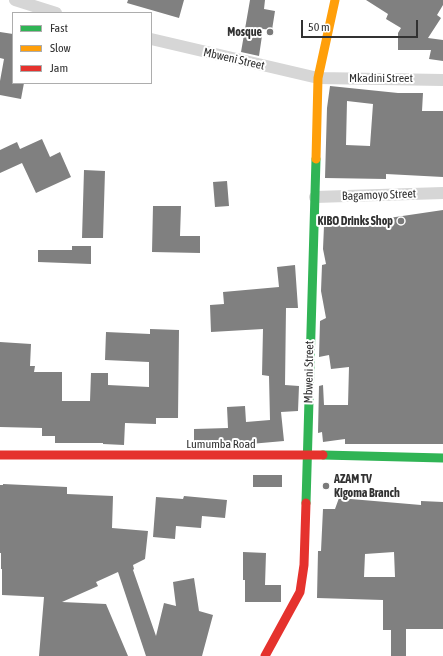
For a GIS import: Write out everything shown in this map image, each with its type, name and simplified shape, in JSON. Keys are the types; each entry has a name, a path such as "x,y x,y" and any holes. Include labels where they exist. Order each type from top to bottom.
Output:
{"street":[{"path":"15,0 53,12"},
{"name":"Mbweni Street","path":"265,656 300,592 304,565 318,78 335,0"},
{"name":"Mbweni Street","path":"152,39 318,78"},
{"name":"Mkadini Street","path":"318,78 443,80"},
{"name":"Bagamoyo Street","path":"315,197 443,193"},
{"name":"Lumumba Road","path":"0,455 308,455 443,458"}],"building":[{"path":"128,0 184,0 179,18 127,3"},
{"path":"250,0 265,0 264,9 275,11 272,30 263,29 259,56 241,52"},
{"path":"366,0 443,0 443,5 437,15 441,18 428,38 443,40 443,61 429,59 431,50 398,50 398,33 401,28 386,19 388,14"},
{"path":"0,32 12,34 12,84 24,84 21,99 0,95 0,81 4,59 0,58"},
{"path":"330,86 398,93 423,93 422,111 443,111 443,177 386,174 386,179 325,178 327,108","holes":["347,101 373,104 370,146 346,145"]},
{"path":"42,139 50,157 60,152 71,177 36,193 22,163 0,173 0,150 17,142 20,149"},
{"path":"84,170 105,171 103,238 82,238"},
{"path":"227,181 229,206 215,207 213,182"},
{"path":"153,206 181,206 180,236 200,236 200,253 152,252"},
{"path":"443,210 443,444 345,444 345,439 323,442 322,432 318,433 319,386 323,385 324,405 348,405 349,367 331,369 329,355 319,357 320,321 326,318 321,291 322,265 326,264 323,249 324,226 355,219 355,223"},
{"path":"72,246 91,246 91,264 38,262 38,250 72,250"},
{"path":"295,265 298,308 286,308 285,385 299,386 298,411 281,412 284,441 250,444 194,443 194,429 228,428 227,407 245,406 246,422 270,420 269,376 262,375 263,329 211,332 210,305 224,304 223,292 279,287 277,267"},
{"path":"150,329 179,330 178,418 156,418 156,424 125,423 124,445 103,443 55,443 55,436 42,436 42,428 0,427 0,342 31,344 30,366 35,366 34,372 62,372 62,401 90,401 91,373 108,373 108,385 149,387 149,362 105,360 106,332 150,334"},
{"path":"253,475 282,475 282,487 253,487"},
{"path":"0,485 67,487 67,494 113,496 112,528 148,531 145,559 133,565 133,570 156,636 164,603 176,606 173,582 194,578 199,611 213,615 202,656 146,656 118,572 96,582 98,586 62,602 106,604 128,656 39,656 44,597 2,595 2,569 0,553"},
{"path":"184,496 227,500 225,518 202,516 201,528 176,526 175,539 153,537 156,497 183,499"},
{"path":"339,498 421,505 421,501 443,502 443,629 406,629 406,656 391,656 391,630 383,630 383,600 317,598 318,551 321,551 323,509 335,509","holes":["394,552 395,577 364,577 365,554"]},
{"path":"243,552 266,553 265,585 281,585 281,602 245,602"}],"traffic: fast":[{"path":"306,503 316,159"},
{"path":"323,455 443,458"}],"traffic: slow":[{"path":"316,159 318,78 335,0"}],"traffic: jam":[{"path":"0,455 323,455"},
{"path":"265,656 300,592 304,565 306,503"}],"place":[{"name":"Mosque","path":"270,32"},
{"name":"KIBO Drinks Shop","path":"401,221"},
{"name":"AZAM TV Kigoma Branch","path":"326,486"}]}
